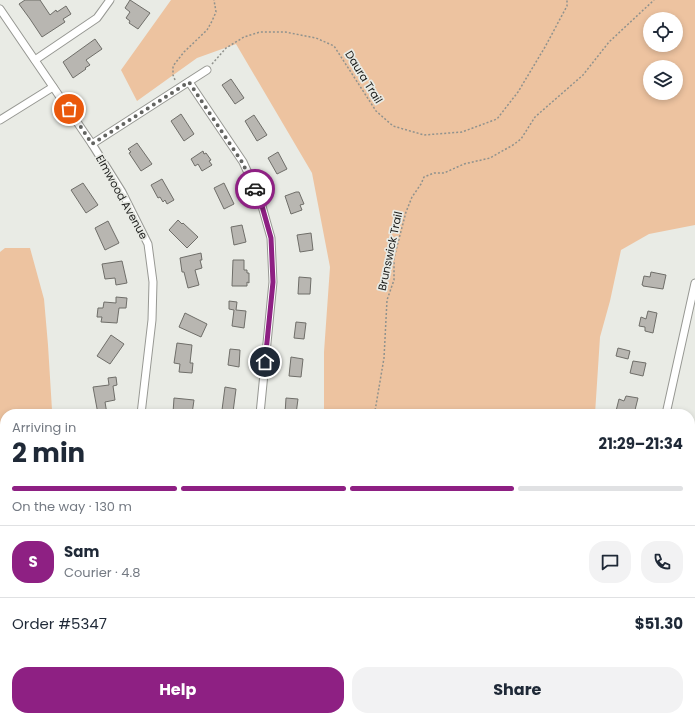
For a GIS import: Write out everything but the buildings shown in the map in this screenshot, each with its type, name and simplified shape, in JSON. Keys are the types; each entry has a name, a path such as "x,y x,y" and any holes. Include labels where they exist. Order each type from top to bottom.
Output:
{"street":[{"path":"35,60 97,18 110,0"},
{"name":"Elmwood Avenue","path":"0,8 92,144 122,192 148,244 153,282 152,320 142,409"},
{"path":"92,144 207,70"},
{"path":"189,82 242,162 260,199 271,238 273,282 260,409"},
{"path":"0,120 54,87"},
{"path":"667,409 695,283"}],"path":[{"path":"180,87 175,80 173,66 184,52 207,30 216,12 214,0"},
{"name":"Daura Trail","path":"207,70 226,48 244,37 260,32 285,32 316,38 334,46 376,111 393,126 424,135 462,132 497,119 518,92 545,47 567,6 567,0"},
{"name":"Brunswick Trail","path":"375,409 384,358 387,300 394,280 394,258 406,212 412,197 424,177 434,173 444,172 464,164 490,158 513,145 521,138 536,117 583,75 609,42 654,0"}],"shaded area":[{"path":"171,0 695,0 695,225 649,234 621,250 610,301 600,337 595,409 324,409 324,352 330,267 312,173 236,44 197,58 137,101 121,70"},
{"path":"5,248 30,248 44,299 52,409 0,409 0,252"}],"way so far":[{"path":"69,109 92,144 189,82 242,162 255,189"}],"route":[{"path":"255,189 260,199 271,238 273,282 265,362"}]}
